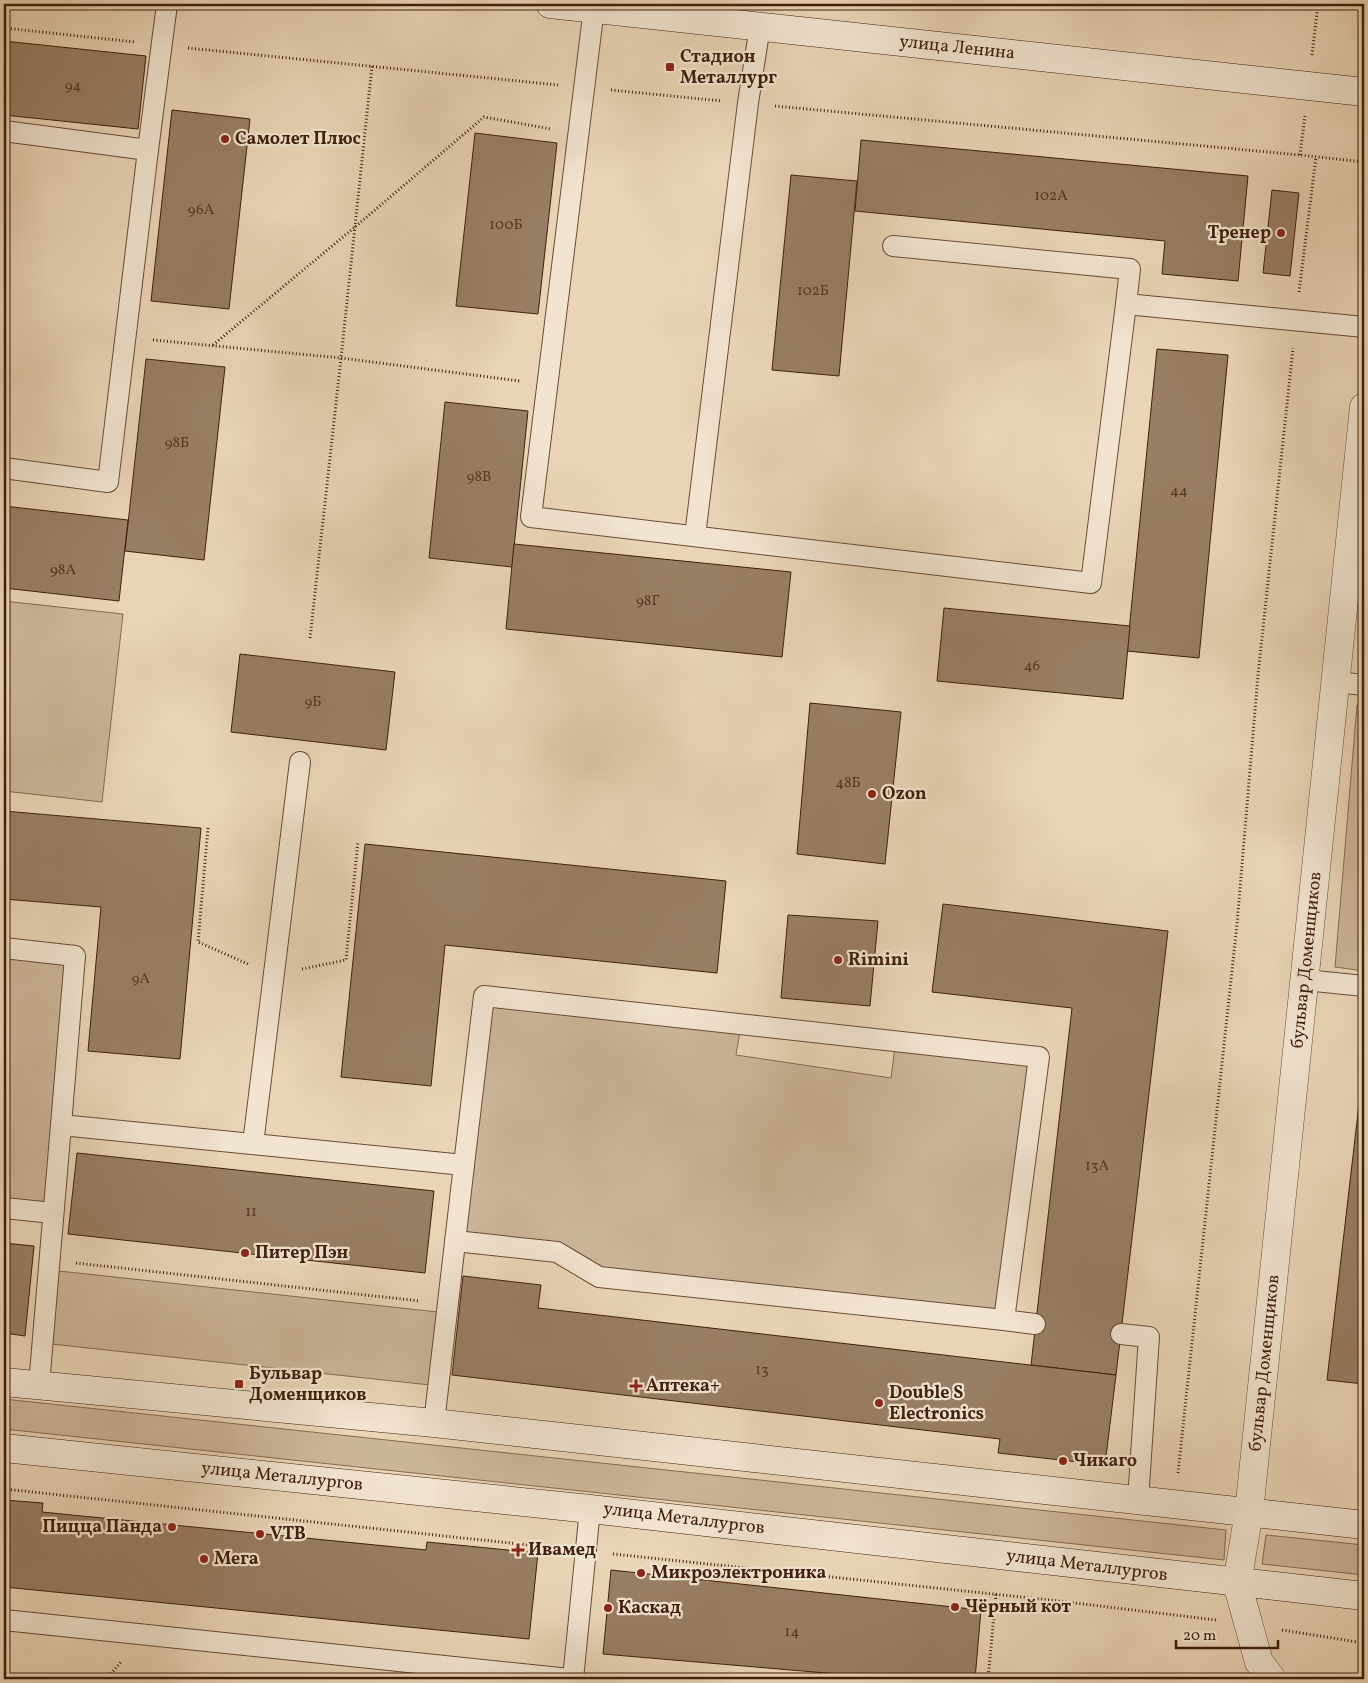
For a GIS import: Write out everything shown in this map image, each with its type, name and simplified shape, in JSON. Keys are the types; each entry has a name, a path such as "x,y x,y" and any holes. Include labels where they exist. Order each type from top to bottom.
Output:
{"street":[{"name":"улица Ленина","path":"550,4 1364,92"},
{"name":"бульвар Доменщиков","path":"1237,1583 1250,1512 1364,407"},
{"path":"4,1382 434,1423 1364,1525"},
{"name":"улица Металлургов","path":"4,1448 590,1508 1364,1596"},
{"path":"1237,1583 1259,1662 1272,1679"}],"lane":[{"path":"4,468 108,482 167,4"},
{"path":"594,8 531,517 1091,583 1130,269 894,246"},
{"path":"695,536 748,103 760,26"},
{"path":"4,131 148,150"},
{"path":"1126,304 1364,327"},
{"path":"1336,682 1364,685"},
{"path":"253,1144 300,762"},
{"path":"4,948 76,956 39,1385"},
{"path":"1305,980 1364,986"},
{"path":"434,1423 484,996 1039,1057 1004,1320"},
{"path":"61,1124 464,1165"},
{"path":"4,1208 53,1213"},
{"path":"455,1241 556,1252 599,1277 1036,1324"},
{"path":"1121,1334 1149,1337 1138,1500"},
{"path":"4,1620 572,1679 590,1508"}],"path":[{"path":"1335,4 1364,7"},
{"path":"4,28 584,88 1364,162"},
{"path":"310,638 342,358 372,66"},
{"path":"213,345 484,117 579,133"},
{"path":"1177,1479 1237,924 1258,675 1296,321 1316,157"},
{"path":"125,337 342,358 548,384"},
{"path":"49,1260 448,1304"},
{"path":"4,1489 996,1594 1249,1624 1364,1643"},
{"path":"988,1679 996,1594"}],"shaded area":[{"path":"4,601 123,614 102,802 4,791"},
{"path":"1357,705 1364,706 1364,971 1335,967"},
{"path":"4,948 75,956 53,1213 4,1208"},
{"path":"488,1003 740,1031 736,1055 891,1078 895,1047 1034,1064 1000,1314 601,1272 460,1237"},
{"path":"59,1271 438,1312 430,1385 51,1344"},
{"path":"4,1399 1226,1530 1224,1560 4,1429"},
{"path":"1266,1535 1364,1545 1364,1575 1262,1564"}],"building":[{"path":"4,41 146,56 138,129 4,115"},
{"path":"172,110 250,119 229,309 151,301"},
{"path":"475,133 557,143 538,314 456,306"},
{"path":"861,140 1248,176 1238,281 1162,274 1165,241 855,211"},
{"path":"791,175 857,181 839,376 772,370"},
{"name":"Тренер","path":"1272,190 1299,193 1290,276 1263,273"},
{"path":"1157,349 1228,355 1199,658 1127,651"},
{"path":"146,359 225,367 204,560 125,551"},
{"path":"445,402 528,411 512,567 429,558"},
{"path":"4,506 128,520 119,601 4,588"},
{"path":"514,544 791,572 782,657 506,629"},
{"path":"944,608 1130,626 1123,699 937,681"},
{"path":"240,654 395,672 386,750 231,732"},
{"path":"810,703 901,712 885,864 797,854"},
{"path":"4,811 201,828 180,1059 88,1051 101,907 4,899"},
{"path":"365,844 726,881 717,973 445,945 431,1086 341,1077"},
{"path":"943,904 1168,931 1116,1375 1031,1365 1072,1008 932,992"},
{"path":"788,915 878,921 870,1006 781,998"},
{"path":"1364,1061 1364,1384 1327,1380"},
{"path":"77,1153 434,1191 425,1273 68,1234"},
{"path":"4,1243 34,1246 25,1336 4,1333"},
{"path":"463,1276 541,1285 538,1308 1116,1375 1105,1465 998,1453 1000,1439 452,1375"},
{"path":"4,1500 43,1503 42,1512 426,1550 427,1542 538,1553 529,1639 4,1587"},
{"path":"611,1570 981,1610 975,1679 896,1679 603,1654"}],"place":[{"name":"Стадион Металлург","path":"670,67"},
{"name":"Самолет Плюс","path":"225,139"},
{"name":"Тренер","path":"1281,233"},
{"name":"Ozon","path":"872,794"},
{"name":"Rimini","path":"838,960"},
{"name":"Питер Пэн","path":"245,1253"},
{"name":"Бульвар Доменщиков","path":"239,1384"},
{"name":"Аптека+","path":"636,1386"},
{"name":"Double S Electronics","path":"879,1403"},
{"name":"Чикаго","path":"1063,1461"},
{"name":"Пицца Панда","path":"172,1527"},
{"name":"VTB","path":"260,1534"},
{"name":"Ивамед","path":"518,1550"},
{"name":"Мега","path":"204,1559"},
{"name":"Микроэлектроника","path":"641,1573"},
{"name":"Чёрный кот","path":"955,1607"},
{"name":"Каскад","path":"608,1608"}]}
